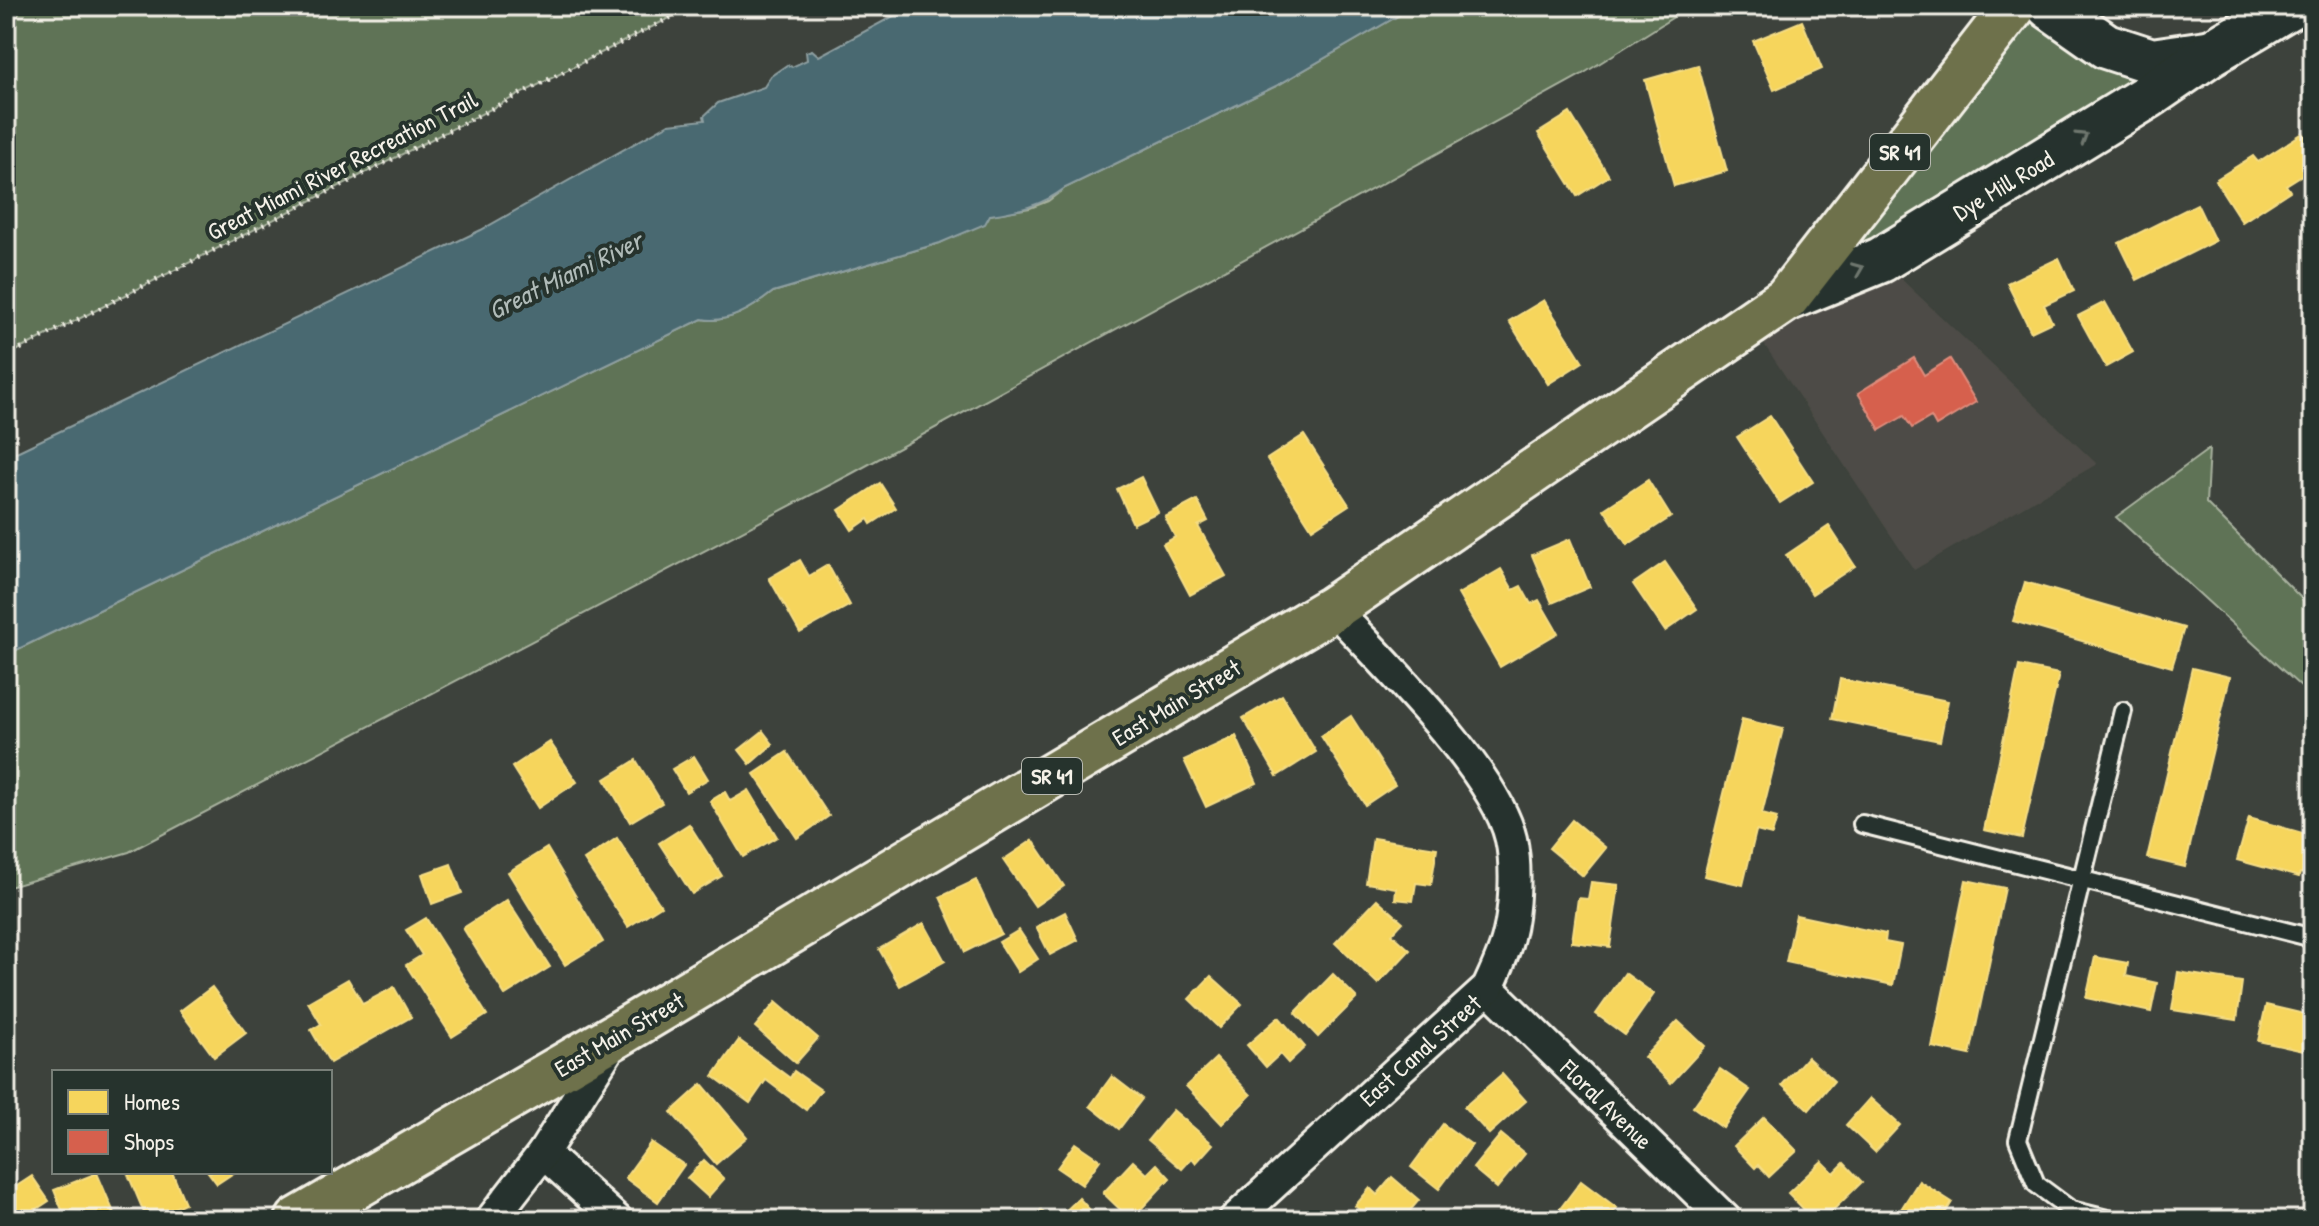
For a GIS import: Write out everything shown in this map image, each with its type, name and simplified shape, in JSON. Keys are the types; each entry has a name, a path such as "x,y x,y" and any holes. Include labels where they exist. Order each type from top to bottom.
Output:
{"main road":[{"name":"SR 41","path":"1786,299 2014,6"},
{"name":"East Main Street","path":"298,1220 617,1035 1333,608 1786,299"}],"street":[{"name":"Dye Mill Road","path":"2049,6 2106,46 2152,61 2211,53"},
{"name":"Dye Mill Road","path":"1786,299 1881,260 2290,6"},
{"name":"East Canal Street","path":"1234,1220 1488,988 1508,937 1514,891 1511,839 1492,793 1441,727 1333,608"},
{"name":"Floral Avenue","path":"1488,988 1726,1220"},
{"path":"491,1220 543,1153 617,1035"},
{"path":"543,1153 617,1220"}],"lane":[{"path":"2111,1220 2071,1210 2036,1184 2018,1140 2123,711"},
{"path":"1862,824 2305,936 2313,942"},
{"path":"2311,1220 2313,1213"}],"path":[{"name":"Great Miami River Recreation Trail","path":"6,356 693,6"}],"shaded area":[{"path":"1881,260 2097,464 1914,570 1750,323"}],"green space":[{"path":"6,6 693,6 6,356"},
{"path":"1415,6 1691,6 1581,75 851,474 129,852 6,888 6,655 702,319 731,317 773,292 940,243 990,215 1030,208 1048,201 1065,188 1278,85"},
{"path":"2014,6 2106,46 2211,53 1786,299"},
{"path":"2209,449 2206,503 2313,610 2313,698 2116,517"}],"water":[{"name":"Great Miami River","path":"912,6 1415,6 1278,85 1038,203 990,215 985,224 940,243 773,292 731,317 702,319 6,655 6,457 481,230 669,124 705,120 704,116 718,103 764,87 771,76 787,65 792,67 807,60 806,52 812,50 819,56"}],"building: Homes":[{"path":"1802,21 1822,69 1774,90 1753,41"},
{"path":"1698,65 1727,171 1674,186 1645,80"},
{"path":"1570,113 1609,176 1577,196 1538,133"},
{"path":"2303,133 2313,149 2313,168 2286,185 2290,191 2242,222 2215,180 2253,156 2258,162"},
{"path":"2197,204 2215,241 2137,280 2119,243"},
{"path":"2059,258 2074,291 2044,305 2052,322 2031,332 2007,283"},
{"path":"1544,300 1583,362 1548,384 1509,321"},
{"path":"2105,302 2133,352 2106,367 2078,316"},
{"path":"1770,416 1813,482 1780,503 1737,437"},
{"path":"1304,435 1349,505 1312,529 1267,459"},
{"path":"1141,477 1158,512 1133,524 1117,489"},
{"path":"1648,480 1671,517 1627,545 1604,509"},
{"path":"880,483 896,508 871,524 868,519 852,530 839,510"},
{"path":"1197,500 1208,521 1198,526 1226,576 1190,595 1163,544 1175,537 1165,517"},
{"path":"1829,526 1855,566 1812,594 1786,555"},
{"path":"1570,539 1590,587 1552,603 1532,555"},
{"path":"800,560 809,576 828,565 850,605 800,633 769,578"},
{"path":"1665,562 1697,609 1665,631 1633,584"},
{"path":"1501,569 1513,590 1521,586 1531,604 1539,600 1558,633 1500,667 1458,594"},
{"path":"2025,582 2184,628 2172,667 2013,621"},
{"path":"2019,666 2059,674 2022,838 1984,830"},
{"path":"2192,668 2230,677 2185,867 2147,858"},
{"path":"1840,679 1948,701 1940,741 1832,719"},
{"path":"1282,695 1316,752 1277,776 1243,718"},
{"path":"1351,716 1395,785 1365,805 1321,736"},
{"path":"1742,719 1783,729 1762,814 1777,818 1772,835 1756,831 1743,885 1704,876"},
{"path":"763,731 773,744 750,764 739,750"},
{"path":"1236,736 1257,783 1206,807 1184,760"},
{"path":"550,742 577,782 538,808 512,767"},
{"path":"787,752 829,816 797,838 754,774"},
{"path":"694,756 708,779 686,792 672,769"},
{"path":"636,760 662,803 630,822 605,779"},
{"path":"749,790 777,837 743,857 710,801 725,792 730,801"},
{"path":"2249,818 2313,836 2313,876 2300,873 2299,877 2237,860"},
{"path":"1572,820 1606,848 1583,876 1549,848"},
{"path":"689,824 722,876 692,894 659,843"},
{"path":"617,838 661,906 628,927 584,860"},
{"path":"1373,838 1437,848 1431,885 1416,883 1413,901 1395,899 1396,888 1366,883"},
{"path":"1033,840 1064,886 1035,906 1003,860"},
{"path":"547,848 603,942 565,965 508,872"},
{"path":"451,864 462,893 432,904 422,874"},
{"path":"976,880 1001,934 965,952 940,897"},
{"path":"1966,880 2005,888 1970,1055 1932,1047"},
{"path":"1591,882 1619,885 1610,947 1572,942 1578,898 1588,899"},
{"path":"1377,899 1403,922 1392,934 1410,950 1378,984 1335,943"},
{"path":"507,900 550,967 505,995 463,928"},
{"path":"1065,912 1078,940 1050,955 1036,927"},
{"path":"1796,915 1886,934 1885,942 1901,945 1893,985 1786,962"},
{"path":"426,918 487,1015 452,1037 406,965 422,955 406,930"},
{"path":"924,923 945,961 900,986 879,949"},
{"path":"1019,930 1038,959 1018,972 999,942"},
{"path":"2095,957 2128,963 2126,976 2157,983 2151,1012 2086,998"},
{"path":"2178,972 2242,982 2237,1020 2172,1010"},
{"path":"1625,973 1654,994 1625,1035 1596,1014"},
{"path":"1333,974 1357,998 1318,1037 1295,1013"},
{"path":"1211,976 1242,1004 1219,1028 1189,999"},
{"path":"348,979 363,1004 394,987 411,1017 330,1063 311,1030 321,1024 308,1002"},
{"path":"212,987 246,1033 214,1057 180,1011"},
{"path":"776,1002 818,1038 796,1063 755,1027"},
{"path":"2266,1005 2313,1016 2313,1053 2258,1041"},
{"path":"1279,1017 1305,1047 1288,1063 1280,1054 1266,1067 1247,1045"},
{"path":"1678,1021 1705,1046 1671,1083 1644,1057"},
{"path":"739,1040 790,1078 794,1071 821,1090 806,1110 766,1080 750,1103 713,1076"},
{"path":"1807,1057 1834,1081 1809,1110 1782,1085"},
{"path":"1216,1058 1251,1095 1222,1124 1186,1086"},
{"path":"1720,1069 1750,1090 1723,1128 1693,1107"},
{"path":"1502,1074 1526,1101 1489,1134 1464,1107"},
{"path":"1112,1076 1142,1099 1119,1129 1090,1106"},
{"path":"702,1084 747,1137 716,1164 671,1112"},
{"path":"1870,1098 1900,1125 1875,1152 1846,1125"},
{"path":"1173,1110 1213,1144 1196,1163 1192,1158 1182,1169 1148,1140"},
{"path":"1764,1117 1797,1151 1769,1177 1758,1165 1755,1168 1734,1146"},
{"path":"1443,1124 1472,1145 1439,1189 1411,1167"},
{"path":"1501,1134 1525,1154 1497,1188 1473,1168"},
{"path":"651,1142 684,1165 658,1202 625,1178"},
{"path":"1075,1143 1100,1160 1082,1185 1057,1168"},
{"path":"704,1160 724,1179 708,1197 687,1178"},
{"path":"1133,1161 1147,1174 1157,1164 1170,1178 1131,1220 1103,1193"},
{"path":"1822,1161 1834,1173 1844,1163 1862,1182 1823,1220 1814,1220 1788,1193"},
{"path":"97,1174 117,1220 66,1220 54,1190"},
{"path":"128,1174 173,1174 185,1203 147,1220"},
{"path":"210,1174 232,1174 217,1184"},
{"path":"32,1176 49,1201 34,1211 40,1220 6,1220 6,1193"},
{"path":"1392,1177 1419,1200 1402,1220 1371,1220 1355,1206 1370,1188 1377,1195"},
{"path":"1581,1181 1617,1208 1608,1220 1564,1220 1556,1214"},
{"path":"1919,1181 1952,1202 1941,1220 1894,1220"},
{"path":"1079,1198 1099,1220 1056,1220"},
{"path":"1041,1210 1050,1220 1031,1220"},
{"path":"1857,1211 1867,1220 1850,1220"}],"building: Shops":[{"path":"1914,358 1924,375 1950,359 1976,402 1936,426 1931,417 1912,428 1904,416 1880,430 1858,393"}]}
